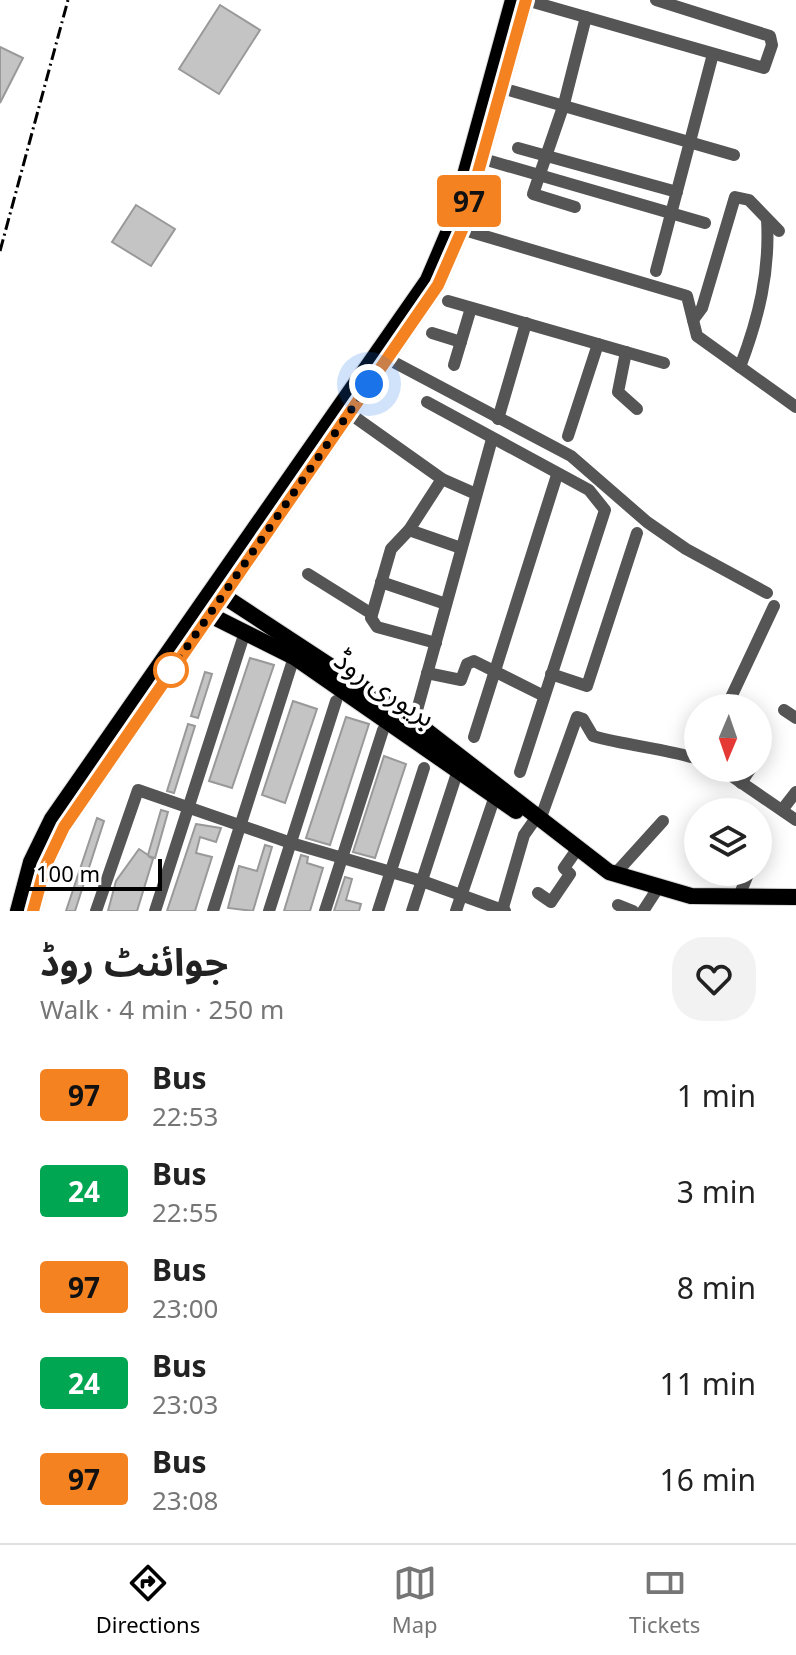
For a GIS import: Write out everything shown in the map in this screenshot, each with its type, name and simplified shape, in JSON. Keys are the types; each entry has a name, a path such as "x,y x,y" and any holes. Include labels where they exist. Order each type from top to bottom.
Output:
{"main road":[{"path":"18,911 31,862 45,829 218,592 419,293 456,228 513,0"},
{"path":"218,592 434,293 480,158 526,0"},
{"name":"بریوری روڈ","path":"218,592 414,721 522,803 538,819 615,874 691,896 796,897"},
{"path":"33,911 45,867 58,836 204,612"},
{"name":"بریوری روڈ","path":"204,612 244,635 294,657 517,812 538,819"}],"street":[{"path":"526,0 764,68 772,39 656,0"},
{"path":"575,207 533,194 564,104 586,17"},
{"path":"656,271 713,54"},
{"path":"512,91 734,155"},
{"path":"518,148 677,192"},
{"path":"480,158 705,223"},
{"path":"693,320 702,308 735,197 749,200 779,231"},
{"path":"740,367 759,317 769,253 767,219"},
{"path":"456,228 687,296 697,336 796,407"},
{"path":"448,301 664,363"},
{"path":"454,365 471,308"},
{"path":"498,419 526,323"},
{"path":"432,333 461,342"},
{"path":"568,436 598,344"},
{"path":"626,352 618,392 637,409"},
{"path":"386,358 571,456 647,522 686,549 767,593"},
{"path":"427,402 589,490 605,510 520,772"},
{"path":"349,413 442,479 476,494"},
{"path":"414,721 492,439"},
{"path":"474,737 557,475"},
{"path":"436,643 377,627 372,614 391,549 409,530 442,479"},
{"path":"409,530 461,548"},
{"path":"551,674 587,686 637,533"},
{"path":"308,574 372,614"},
{"path":"381,582 446,604"},
{"path":"733,694 774,606"},
{"path":"155,911 244,635"},
{"path":"213,911 294,657"},
{"path":"427,673 461,680 470,662 494,669 544,696"},
{"path":"269,911 336,701"},
{"path":"784,710 796,718"},
{"path":"96,911 138,790 291,843 422,881 503,911 524,835 538,819 577,717 583,719 593,736 629,746 660,747 684,755"},
{"path":"325,911 383,730"},
{"path":"378,911 424,768"},
{"path":"412,911 458,770"},
{"path":"741,783 796,820"},
{"path":"782,810 796,792"},
{"path":"456,911 495,796"},
{"path":"615,874 663,821"},
{"path":"538,893 551,902 570,874 564,868 578,848"},
{"path":"739,896 743,886"},
{"path":"643,911 658,888"},
{"path":"618,905 633,911"}],"building":[{"path":"220,5 260,30 219,94 179,69"},
{"path":"0,47 23,58 0,103"},
{"path":"136,205 175,229 151,266 112,242"},
{"path":"250,658 274,665 232,788 209,781"},
{"path":"205,672 212,674 198,718 191,716"},
{"path":"293,701 317,709 285,803 262,795"},
{"path":"346,717 369,724 330,845 306,838"},
{"path":"188,724 195,726 174,793 167,791"},
{"path":"384,756 406,764 375,858 353,852"},
{"path":"161,810 168,812 155,858 148,856 153,859 137,911 108,911 116,881 139,849 148,855"},
{"path":"97,818 104,821 75,911 66,911"},
{"path":"196,824 221,828 216,842 200,837 196,853 212,857 195,911 167,911"},
{"path":"265,845 272,847 253,911 228,908 239,866 257,871"},
{"path":"301,855 308,857 307,863 323,868 310,911 284,911"},
{"path":"345,877 352,879 346,900 361,904 359,911 334,911"}],"railway":[{"path":"0,251 68,0"}],"bus line":[{"name":"97","path":"33,911 45,867 64,827 438,285 462,230 526,0"}],"route":[{"path":"171,670 369,384"}]}
